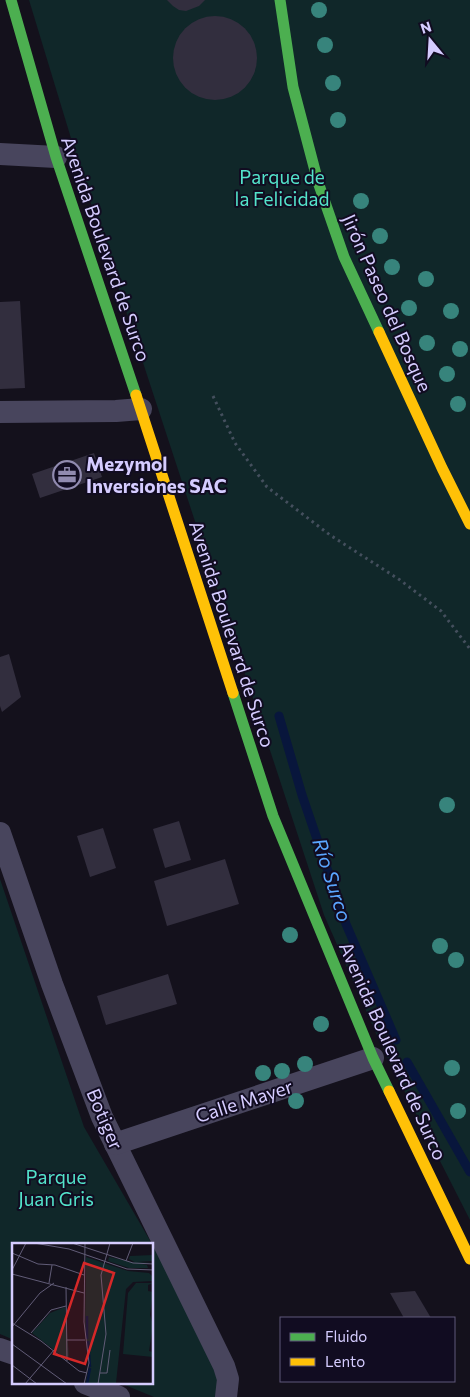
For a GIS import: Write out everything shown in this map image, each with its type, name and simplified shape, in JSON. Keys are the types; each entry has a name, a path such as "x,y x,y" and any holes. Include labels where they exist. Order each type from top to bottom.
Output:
{"street":[{"name":"Avenida Boulevard de Surco","path":"11,0 56,156 142,409 273,816 373,1058 470,1259"},
{"name":"Jirón Paseo del Bosque","path":"280,0 293,87 318,182 344,257 470,524"},
{"path":"0,154 56,156"},
{"path":"0,412 142,409"},
{"name":"Botiger","path":"0,833 52,984 102,1117 224,1366 228,1379 226,1397"},
{"name":"Calle Mayer","path":"115,1144 373,1058"},
{"path":"0,1349 12,1353"},
{"path":"87,1384 119,1397"}],"path":[{"path":"213,396 235,443 267,487 330,534 400,580 441,611 470,649"}],"green space":[{"name":"Parque de la Felicidad","path":"29,0 470,0 470,1220 382,1047 324,915 91,204"},
{"name":"Parque Juan Gris","path":"0,879 84,1127 151,1243 12,1243 12,1339 0,1334"},
{"path":"154,1248 215,1355 219,1392 217,1397 154,1397 122,1384 154,1384"}],"building":[{"path":"167,0 205,0 199,6 186,11 179,10"},
{"path":"215,16 238,23 250,35 257,58 250,81 238,93 215,100 192,93 180,81 173,58 180,35 192,23"},
{"path":"20,301 25,388 0,389 0,302"},
{"name":"Mezymol Inversiones SAC","path":"94,453 102,477 40,498 32,474"},
{"path":"9,654 21,697 2,712 0,706 0,657"},
{"path":"179,821 191,860 165,868 153,829"},
{"path":"103,828 116,868 90,877 77,836"},
{"path":"225,859 239,904 167,926 154,881"},
{"path":"168,974 177,1004 106,1025 97,996"},
{"path":"415,1291 430,1317 403,1317 390,1293"}],"waterway":[{"name":"Río Surco","path":"279,716 302,795 346,924 396,1040"},
{"name":"Río Surco","path":"407,1062 470,1172"}],"traffic: fast":[{"path":"11,0 56,157 136,395"},
{"path":"280,0 293,87 318,182 344,257 379,332"},
{"path":"233,693 273,816 373,1058 389,1091"}],"traffic: slow":[{"path":"379,332 470,524"},
{"path":"136,395 233,693"},
{"path":"389,1091 470,1259"}],"place":[{"name":"Mezymol Inversiones SAC","path":"67,475"}]}
